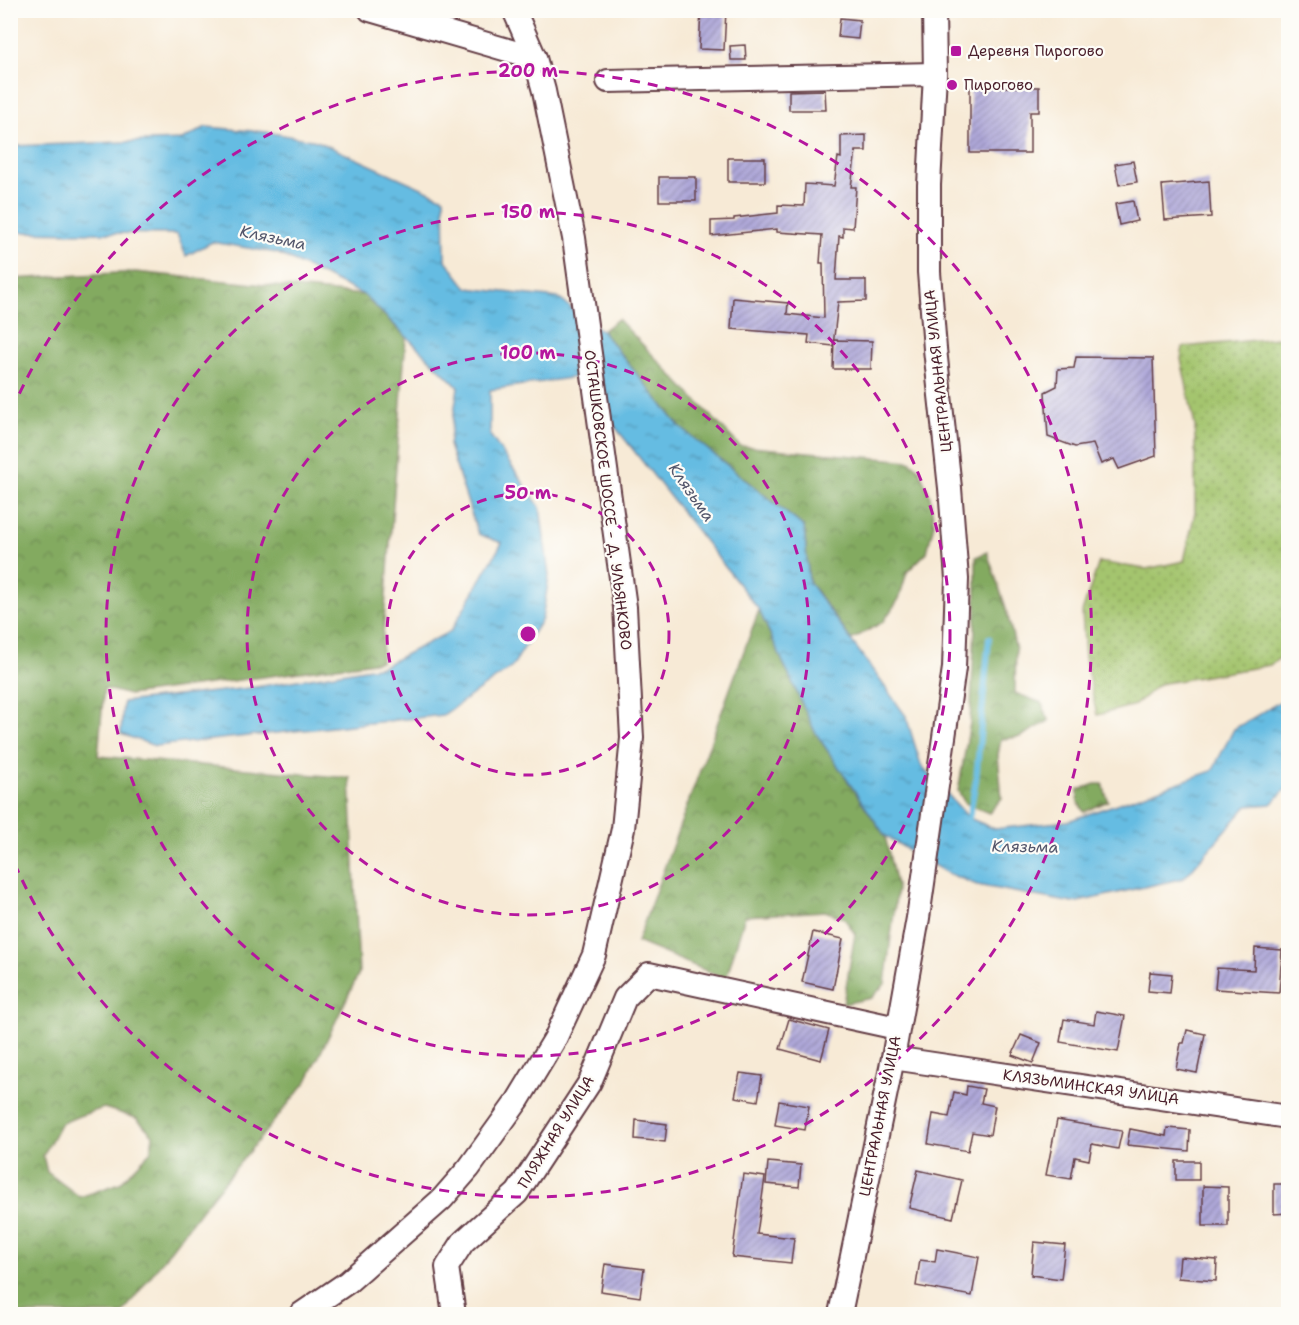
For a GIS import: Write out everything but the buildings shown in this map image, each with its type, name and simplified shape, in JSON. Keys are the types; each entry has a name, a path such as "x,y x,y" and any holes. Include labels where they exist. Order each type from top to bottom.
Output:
{"street":[{"path":"370,10 534,58"},
{"name":"ОСТАШКОВСКОЕ ШОССЕ - Д. УЛЬЯНКОВО","path":"301,1314 348,1282 442,1200 469,1168 518,1100 555,1039 594,955 623,829 632,738 625,607 574,238 543,91 534,58 514,10"},
{"name":"ЦЕНТРАЛЬНАЯ УЛИЦА","path":"840,1314 893,1058 918,918 954,668 957,579 950,488 934,349 929,272 929,185 935,74 934,10"},
{"path":"608,81 935,74"},
{"name":"ПЛЯЖНАЯ УЛИЦА","path":"454,1314 447,1267 463,1242 518,1193 590,1082 625,998 649,974 897,1028"},
{"name":"КЛЯЗЬМИНСКАЯ УЛИЦА","path":"893,1058 1288,1117"}],"green space":[{"path":"135,272 364,295 406,337 381,661 129,695 104,688 98,756 350,778 359,973 307,1081 201,1210 122,1314 11,1314 11,279","holes":["104,1108 136,1118 153,1135 151,1151 120,1183 80,1197 47,1172 43,1156 60,1124"]},
{"path":"618,319 740,446 910,461 919,469 930,496 934,524 927,552 907,572 899,599 883,622 851,640 809,581 804,527 680,427 602,331"},
{"path":"1288,337 1288,652 1270,665 1159,684 1135,705 1097,715 1085,659 1082,612 1099,562 1146,569 1184,561 1195,512 1195,426 1181,359 1183,347"},
{"path":"987,552 1005,605 1016,649 1015,693 1042,703 1049,721 1020,737 1001,739 998,755 1002,798 989,813 965,803 958,791 970,723 976,607 976,557"},
{"path":"759,610 815,732 885,836 897,889 885,984 871,998 843,1004 855,934 844,918 825,911 745,916 726,979 637,942"},
{"path":"1095,784 1103,784 1108,801 1084,812 1078,802 1078,790"}],"water":[{"name":"Клязьма","path":"206,127 266,132 317,141 444,198 445,259 467,288 558,298 602,331 680,427 804,527 809,582 906,716 921,765 969,818 995,829 1068,821 1212,771 1234,729 1288,697 1288,787 1271,804 1247,806 1184,878 1073,903 977,885 945,872 885,836 815,732 759,610 576,377 490,390 490,435 540,507 549,576 542,619 512,667 443,715 155,746 121,734 123,702 250,688 383,666 451,631 502,543 478,534 449,445 458,387 364,295 277,253 212,242 186,256 177,234 11,232 11,146 182,140"}],"waterway":[{"path":"969,818 976,780 989,638"}],"place":[{"name":"Деревня Пирогово","path":"956,51"},
{"name":"Пирогово","path":"952,85"}]}
